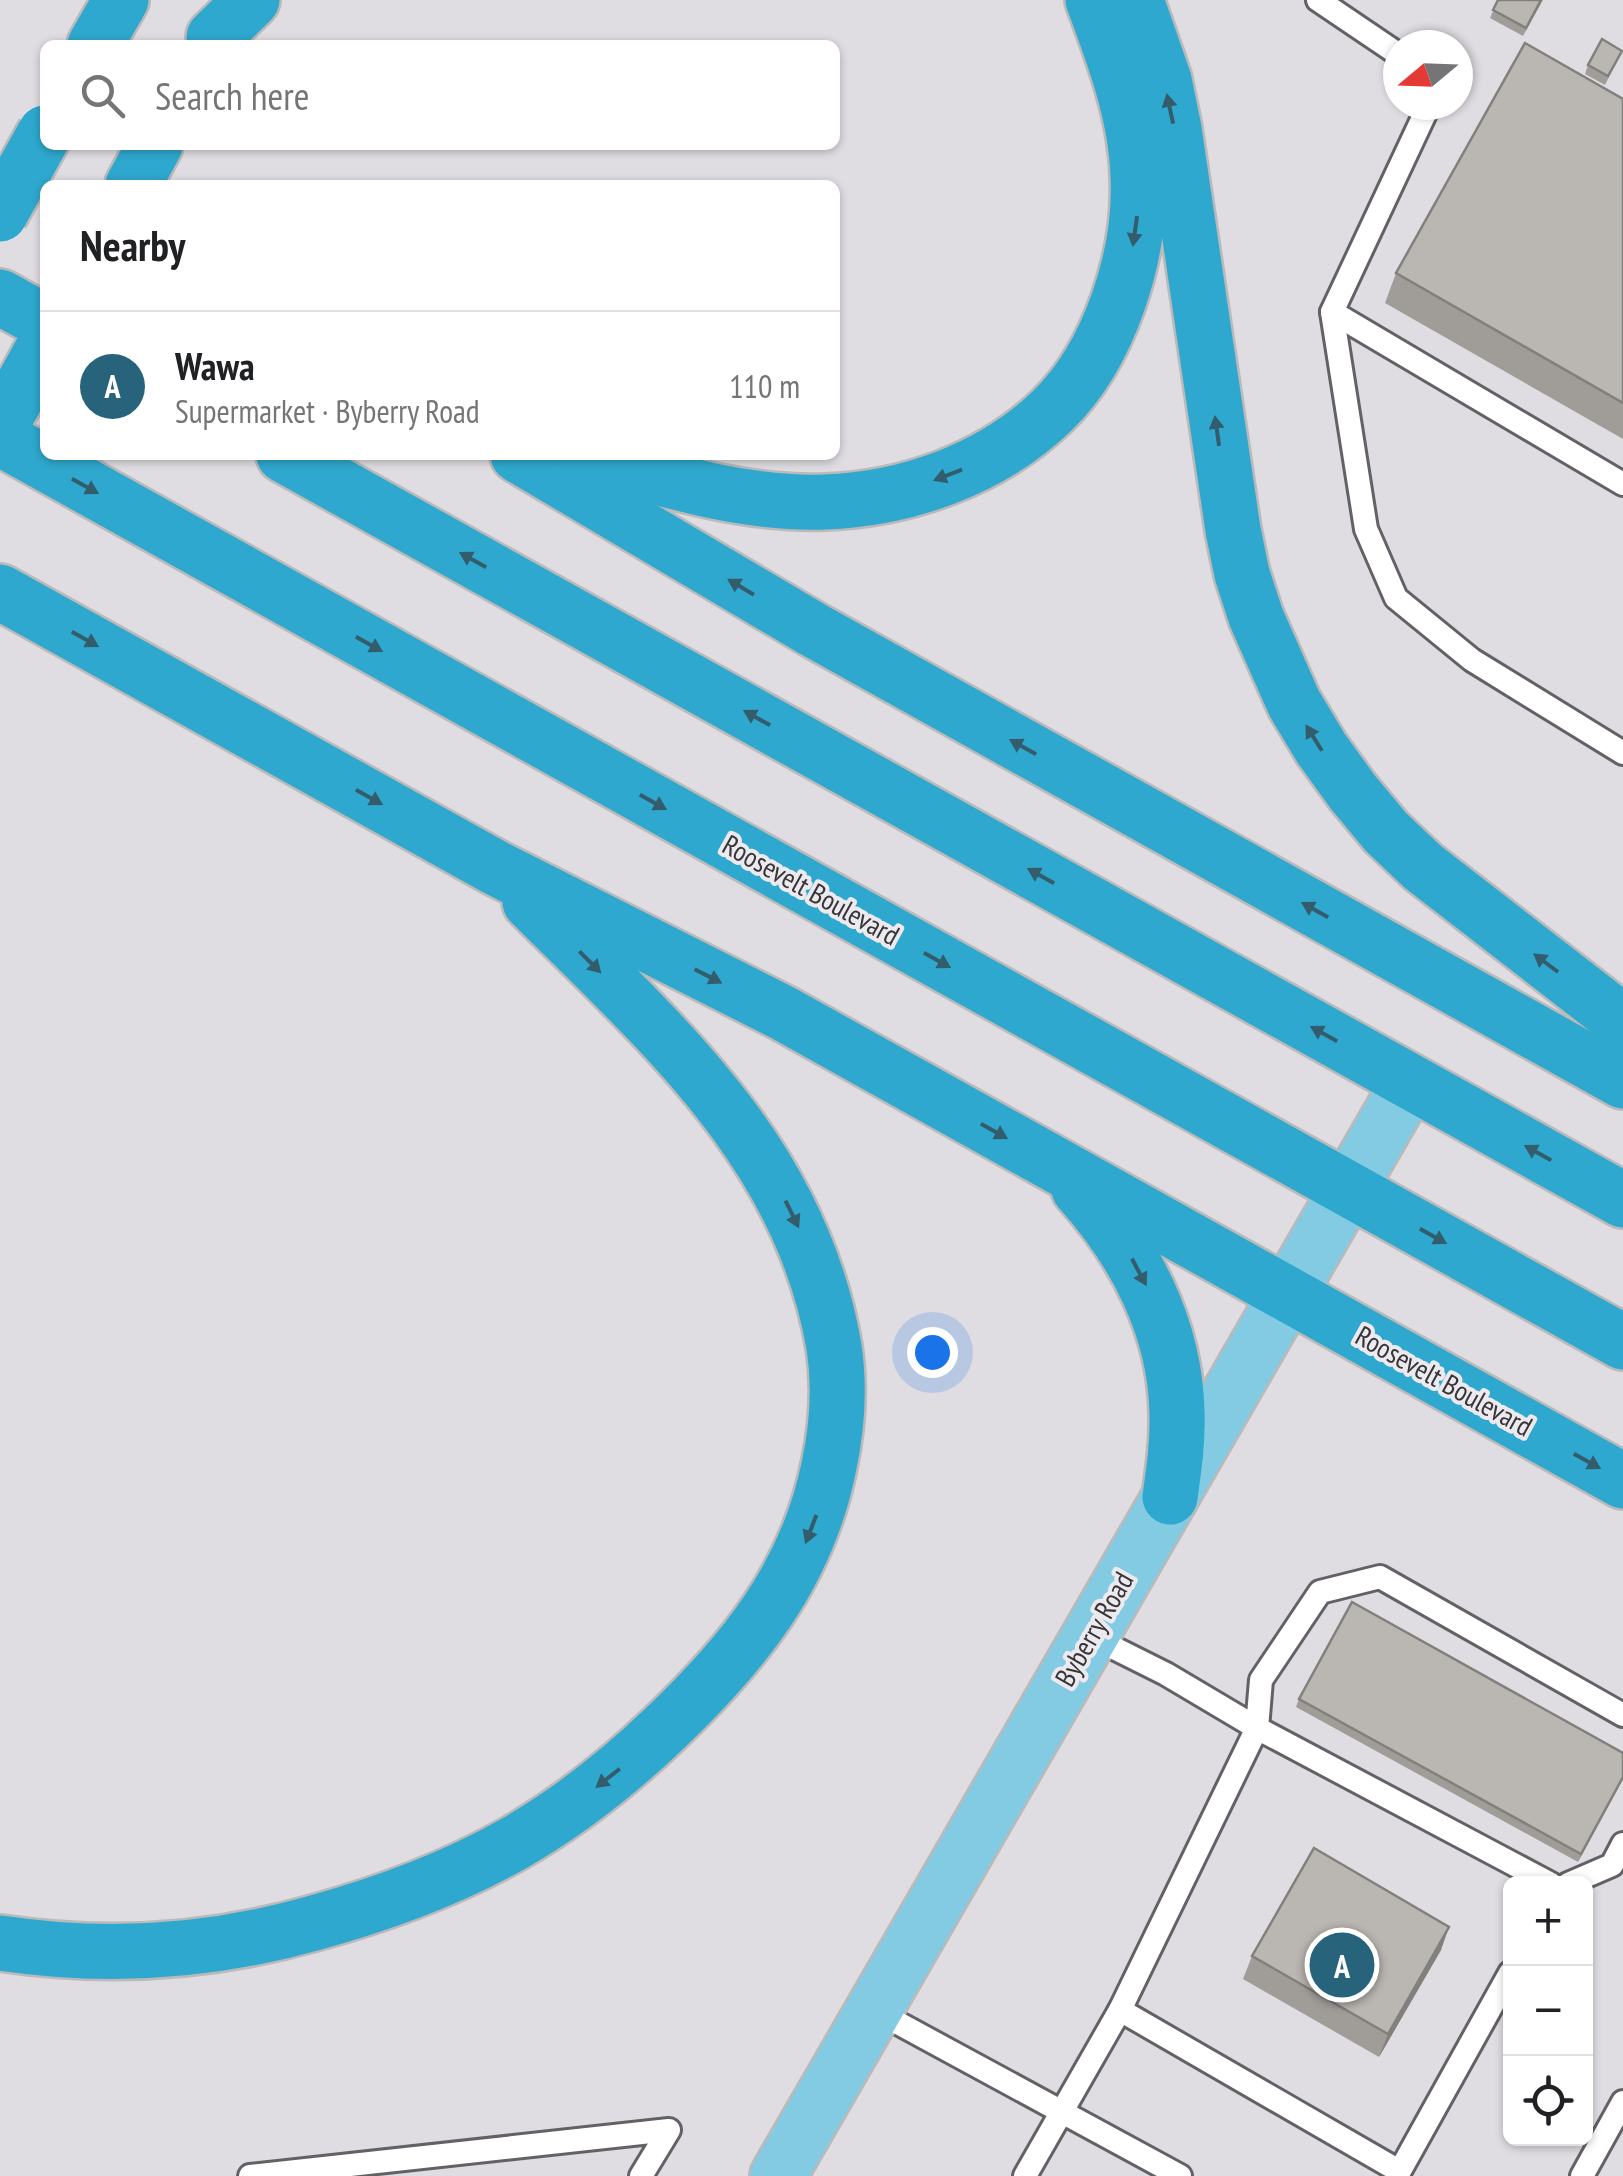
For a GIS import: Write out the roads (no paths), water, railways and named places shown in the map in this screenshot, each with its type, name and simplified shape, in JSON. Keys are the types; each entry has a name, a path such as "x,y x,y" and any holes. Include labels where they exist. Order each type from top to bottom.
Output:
{"highway":[{"path":"98,40 121,0"},
{"path":"220,28 252,0"},
{"path":"597,460 727,494 780,502 872,497 950,476 988,458 1054,410 1080,378 1106,330 1131,261 1137,218 1134,136 1110,43 1092,0"},
{"path":"1136,0 1164,80 1174,129 1236,545 1256,617 1294,704 1320,748 1386,832 1423,867 1623,1022"},
{"path":"0,214 40,141"},
{"path":"0,164 40,187"},
{"path":"0,297 40,319"},
{"path":"0,426 40,354"},
{"name":"Roosevelt Boulevard","path":"0,438 1623,1342"},
{"path":"293,460 1623,1200"},
{"path":"526,460 814,630 1623,1081"},
{"name":"Roosevelt Boulevard","path":"0,592 496,868 782,1013 1623,1481"},
{"path":"0,1943 104,1952 172,1950 241,1940 384,1902 454,1874 515,1843 574,1804 633,1758 688,1706 733,1659 763,1620 810,1534 834,1442 837,1396 826,1308 797,1224 770,1172 698,1072 496,868"},
{"path":"1061,1168 1124,1245 1163,1328 1177,1410 1170,1498"}],"main road":[{"name":"Byberry Road","path":"778,2176 1410,1082"}],"lane":[{"path":"1318,0 1383,44"},
{"path":"1423,120 1332,312 1366,529 1396,598 1472,660 1623,753"},
{"path":"1332,312 1623,484"},
{"path":"1025,2176 1120,2010 1258,1728 1262,1680 1320,1592 1380,1577 1623,1715"},
{"path":"1090,1636 1536,1876"},
{"path":"1587,1876 1612,1865 1623,1844"},
{"path":"1120,2010 1398,2174 1503,1986"},
{"path":"874,2010 1180,2176"},
{"path":"1582,2176 1623,2102"},
{"path":"250,2176 334,2172 670,2130 641,2176"}],"place":[{"name":"Wawa","path":"1342,1965"}]}
